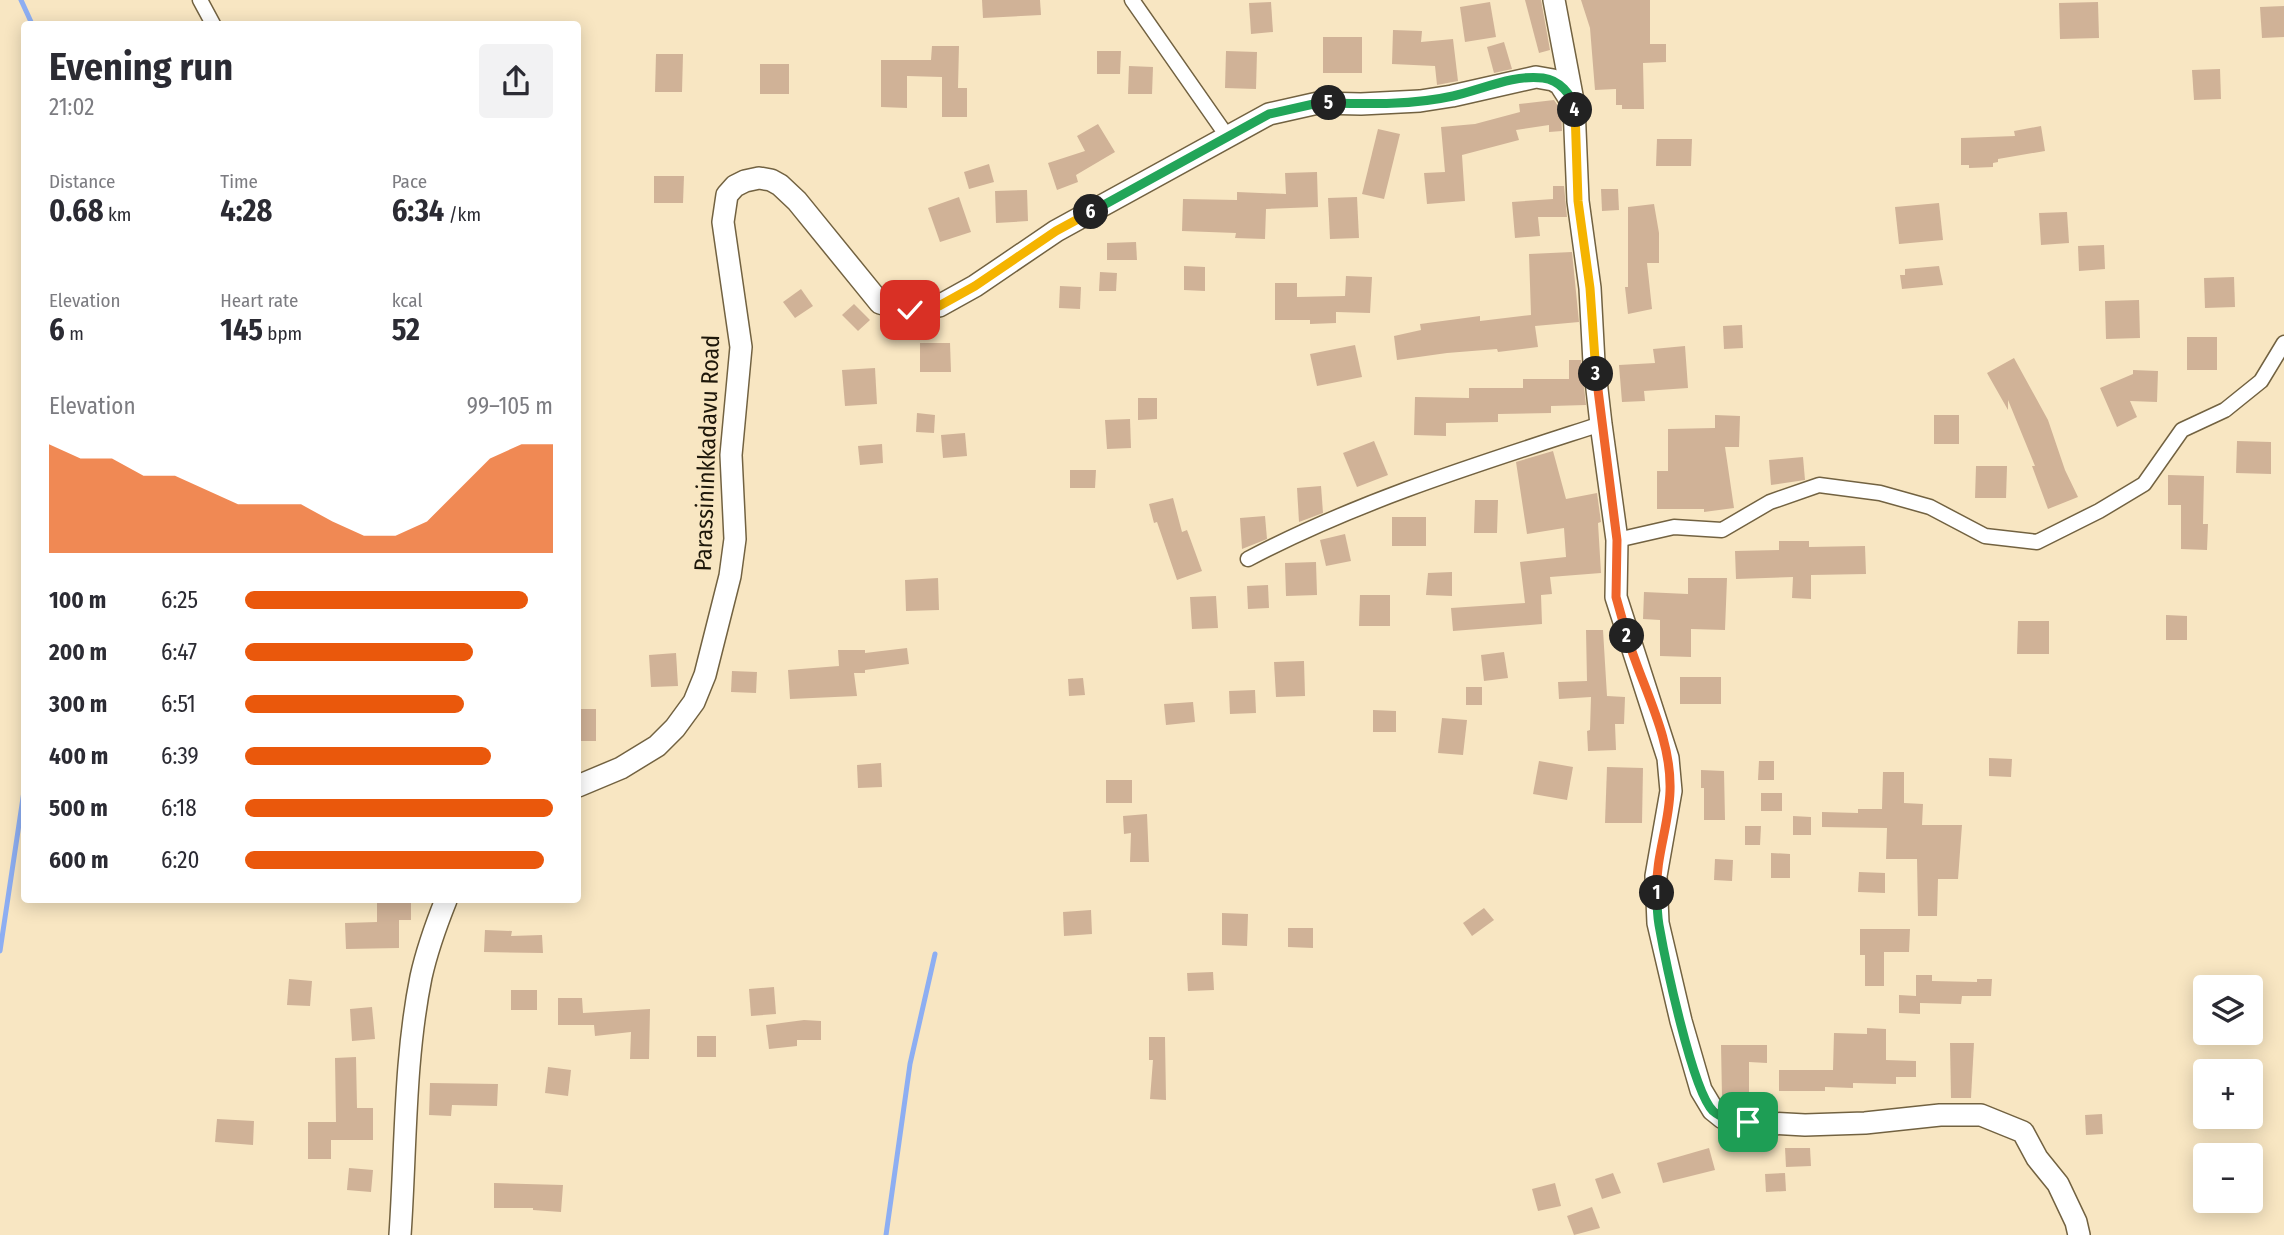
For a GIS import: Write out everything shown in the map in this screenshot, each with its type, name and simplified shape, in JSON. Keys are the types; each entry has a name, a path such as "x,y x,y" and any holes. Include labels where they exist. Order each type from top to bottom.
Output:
{"main road":[{"path":"1554,0 1574,106 1578,201 1590,288 1594,363 1617,540 1616,597 1668,758 1671,791 1656,876 1658,922 1681,1021 1706,1101 1723,1118 1763,1123 1865,1123 1940,1115 1981,1115 2023,1132 2037,1158 2057,1184 2076,1222 2079,1235"},
{"name":"Parassininkkadavu Road","path":"581,785 621,768 657,746 675,728 694,702 705,675 730,576 734,539 731,455 741,347 723,222 727,195 735,186 759,178 780,185 797,201 880,303 910,310 939,306 951,300 1056,231 1269,114 1318,103 1420,101 1536,77 1560,84 1574,106"},
{"path":"400,1235 417,999 422,974 445,903"}],"street":[{"path":"200,0 211,21"},
{"path":"1132,0 1227,136"},
{"path":"1617,540 1674,527 1722,530 1770,502 1819,485 1880,492 1930,507 1985,537 2037,542 2099,511 2144,484 2182,430 2225,410 2261,381 2284,343"},
{"path":"1248,559 1292,536 1422,482 1601,424"}],"building":[{"path":"982,0 1040,0 1041,15 983,18"},
{"path":"1525,0 1541,0 1550,50 1539,53"},
{"path":"1581,0 1650,0 1650,44 1666,44 1666,62 1643,63 1644,109 1622,109 1622,105 1616,105 1616,89 1595,90 1590,28"},
{"path":"1271,2 1273,32 1251,34 1249,3"},
{"path":"1490,2 1496,37 1465,42 1460,7"},
{"path":"2098,2 2099,38 2060,39 2059,3"},
{"path":"2284,6 2284,37 2262,38 2260,7"},
{"path":"1393,30 1422,31 1421,42 1453,39 1458,81 1437,85 1435,66 1392,64"},
{"path":"1323,37 1362,37 1362,73 1323,73"},
{"path":"1504,42 1512,69 1494,73 1487,47"},
{"path":"932,46 959,46 958,88 967,88 967,117 942,117 942,77 907,76 907,108 881,107 881,60 931,60"},
{"path":"1097,51 1121,51 1120,74 1097,74"},
{"path":"1226,51 1257,52 1256,89 1225,88"},
{"path":"656,54 683,54 682,92 655,92"},
{"path":"760,64 789,64 789,94 760,94"},
{"path":"1129,66 1153,67 1152,94 1128,94"},
{"path":"2220,69 2221,99 2194,100 2192,70"},
{"path":"1554,100 1561,110 1562,131 1549,132 1549,125 1516,130 1519,140 1462,155 1465,201 1427,204 1424,173 1445,172 1441,127 1475,124 1520,112 1519,104"},
{"path":"1098,124 1115,152 1076,175 1078,182 1057,190 1048,163 1085,151 1077,136"},
{"path":"2041,126 2045,151 1998,159 1998,162 1993,163 1993,167 1969,168 1969,165 1961,165 1961,138 2015,136 2014,131"},
{"path":"1378,129 1400,134 1384,199 1362,194"},
{"path":"1657,139 1692,139 1691,166 1656,166"},
{"path":"989,164 994,182 969,189 964,172"},
{"path":"1317,172 1318,207 1266,209 1265,239 1235,238 1236,233 1182,231 1183,199 1237,200 1237,192 1286,194 1285,173"},
{"path":"654,176 684,176 683,203 654,203"},
{"path":"1553,186 1564,186 1567,217 1538,217 1540,236 1515,238 1512,202 1553,199"},
{"path":"1601,189 1618,189 1619,210 1602,211"},
{"path":"1027,190 1028,221 996,223 995,191"},
{"path":"959,197 971,232 940,242 928,208"},
{"path":"1357,197 1359,238 1330,239 1328,198"},
{"path":"1939,203 1943,240 1899,244 1895,207"},
{"path":"1654,204 1659,233 1659,263 1647,263 1652,309 1628,314 1625,287 1628,287 1628,207"},
{"path":"2067,212 2069,243 2041,245 2039,213"},
{"path":"1136,242 1137,260 1107,260 1107,243"},
{"path":"2104,245 2105,269 2079,271 2078,246"},
{"path":"1572,252 1579,322 1535,326 1538,347 1498,352 1497,349 1447,353 1397,360 1394,336 1421,330 1420,324 1480,316 1480,321 1531,315 1529,254"},
{"path":"1184,266 1205,267 1205,291 1184,290"},
{"path":"1939,266 1943,285 1902,289 1900,275 1905,275 1905,269"},
{"path":"1100,272 1117,273 1116,291 1099,291"},
{"path":"1346,276 1372,277 1370,313 1336,312 1336,323 1310,324 1310,320 1275,320 1275,283 1297,283 1297,297 1345,296"},
{"path":"2234,277 2235,307 2205,308 2204,278"},
{"path":"1060,286 1081,287 1080,309 1059,308"},
{"path":"801,289 813,306 795,318 783,302"},
{"path":"2139,300 2140,338 2106,339 2105,301"},
{"path":"854,304 870,320 858,331 842,315"},
{"path":"1742,325 1743,348 1724,349 1723,326"},
{"path":"2187,337 2217,337 2217,370 2187,370"},
{"path":"920,343 950,343 951,372 920,372"},
{"path":"1355,345 1362,377 1317,386 1310,354"},
{"path":"1685,346 1688,388 1644,391 1645,401 1622,402 1619,365 1655,363 1653,349"},
{"path":"2014,358 2048,420 2065,470 2078,497 2048,509 2032,466 2035,466 2008,400 2008,410 1987,373"},
{"path":"1569,360 1581,360 1586,405 1551,406 1551,413 1498,414 1498,422 1446,423 1446,436 1414,435 1415,397 1469,398 1469,388 1523,388 1523,379 1569,379"},
{"path":"875,368 877,404 845,406 842,370"},
{"path":"2133,370 2158,371 2157,402 2130,401 2137,417 2117,427 2100,388 2133,374"},
{"path":"1138,398 1157,398 1157,419 1138,420"},
{"path":"917,413 935,415 934,433 916,432"},
{"path":"1715,415 1740,416 1739,447 1725,447 1734,508 1704,512 1704,509 1657,509 1657,471 1668,471 1668,429 1715,428"},
{"path":"1934,415 1959,415 1959,444 1934,444"},
{"path":"1130,419 1131,448 1107,449 1105,420"},
{"path":"965,433 967,456 943,458 941,435"},
{"path":"1374,441 1388,475 1357,487 1343,453"},
{"path":"2237,441 2271,442 2271,474 2236,473"},
{"path":"882,444 883,463 860,465 858,446"},
{"path":"1553,451 1566,499 1597,493 1601,522 1598,523 1601,573 1550,577 1552,594 1541,595 1542,624 1453,631 1451,608 1525,603 1520,562 1566,557 1564,528 1527,534 1516,462"},
{"path":"1803,457 1805,480 1771,485 1769,460"},
{"path":"1976,466 2007,466 2006,498 1975,498"},
{"path":"1070,470 1096,470 1095,488 1070,488"},
{"path":"2168,475 2204,476 2203,524 2208,524 2207,550 2181,549 2181,505 2168,505"},
{"path":"1321,486 1323,513 1299,522 1297,488"},
{"path":"1173,498 1182,532 1187,530 1202,571 1177,580 1149,504"},
{"path":"1475,500 1498,500 1497,533 1474,533"},
{"path":"1265,516 1267,539 1242,549 1240,518"},
{"path":"1392,517 1426,517 1426,546 1392,546"},
{"path":"1345,534 1351,561 1326,566 1320,540"},
{"path":"1779,541 1809,541 1809,547 1865,546 1866,574 1811,575 1811,599 1792,598 1793,577 1736,579 1735,551 1779,550"},
{"path":"1316,562 1317,595 1286,596 1285,563"},
{"path":"1452,572 1452,596 1426,595 1428,573"},
{"path":"938,578 939,610 906,611 905,580"},
{"path":"1688,578 1727,578 1725,630 1691,629 1691,657 1660,656 1660,620 1643,619 1644,592 1688,594"},
{"path":"1268,585 1269,608 1248,609 1247,586"},
{"path":"1360,595 1390,595 1390,626 1359,626"},
{"path":"1216,596 1218,628 1192,629 1190,597"},
{"path":"2166,615 2187,616 2187,640 2166,640"},
{"path":"2018,621 2049,621 2049,654 2017,654"},
{"path":"1586,630 1603,630 1607,696 1625,697 1624,724 1615,724 1616,750 1588,751 1587,731 1590,730 1591,697 1559,699 1558,682 1587,681"},
{"path":"907,648 909,664 854,673 857,696 790,699 788,670 839,666 838,650 865,650 865,653"},
{"path":"1504,652 1508,678 1484,681 1481,655"},
{"path":"676,653 678,686 651,687 649,655"},
{"path":"1304,661 1305,696 1276,697 1274,662"},
{"path":"732,671 757,672 756,693 731,692"},
{"path":"1680,677 1721,677 1721,704 1680,704"},
{"path":"1083,678 1085,695 1069,696 1068,679"},
{"path":"1466,687 1482,687 1482,705 1466,705"},
{"path":"1255,690 1256,713 1230,714 1229,691"},
{"path":"1193,702 1195,722 1166,725 1164,704"},
{"path":"581,709 596,709 596,741 581,741"},
{"path":"1373,710 1396,711 1396,732 1373,732"},
{"path":"1442,718 1467,720 1463,755 1438,753"},
{"path":"1989,758 2012,759 2011,777 1989,776"},
{"path":"1539,761 1573,767 1567,800 1533,794"},
{"path":"1759,761 1774,761 1774,780 1758,780"},
{"path":"881,763 882,787 858,788 857,765"},
{"path":"1607,767 1643,768 1642,823 1605,823"},
{"path":"1701,770 1724,771 1725,820 1704,820"},
{"path":"1883,772 1904,772 1904,803 1923,804 1922,825 1962,825 1958,879 1938,879 1937,916 1918,916 1917,859 1886,859 1887,828 1822,827 1822,812 1858,813 1858,809 1882,809"},
{"path":"1106,780 1132,780 1132,803 1106,803"},
{"path":"1761,793 1782,793 1782,811 1761,811"},
{"path":"1147,814 1149,862 1130,862 1131,833 1124,834 1123,816"},
{"path":"1793,816 1811,817 1811,835 1793,835"},
{"path":"1745,826 1761,826 1760,845 1745,845"},
{"path":"1771,853 1790,854 1790,878 1771,878"},
{"path":"1715,859 1733,860 1732,881 1714,880"},
{"path":"1859,872 1885,873 1885,893 1858,892"},
{"path":"377,903 411,903 411,920 399,920 399,948 346,949 345,923 377,922"},
{"path":"1484,908 1494,920 1472,936 1463,923"},
{"path":"1091,910 1092,934 1064,936 1063,912"},
{"path":"1222,913 1248,914 1247,946 1222,945"},
{"path":"1288,928 1313,928 1313,948 1288,947"},
{"path":"1860,929 1910,929 1909,952 1884,952 1884,986 1865,986 1865,955 1860,955"},
{"path":"485,930 512,931 511,936 542,935 543,953 484,952"},
{"path":"1213,972 1214,990 1188,991 1187,973"},
{"path":"1916,975 1932,975 1932,981 1977,982 1977,979 1992,979 1991,996 1962,996 1961,1004 1920,1003 1920,1014 1899,1013 1899,995 1916,996"},
{"path":"289,979 312,981 310,1006 287,1005"},
{"path":"774,987 776,1014 751,1016 749,989"},
{"path":"511,990 537,990 537,1010 511,1010"},
{"path":"558,998 582,998 583,1013 650,1009 649,1059 630,1059 631,1032 595,1036 594,1025 558,1025"},
{"path":"372,1007 375,1039 352,1041 350,1009"},
{"path":"804,1020 821,1021 821,1040 797,1040 797,1046 769,1049 766,1025"},
{"path":"1867,1028 1886,1029 1886,1060 1916,1061 1916,1077 1896,1077 1896,1084 1853,1083 1853,1088 1825,1087 1825,1091 1779,1091 1779,1070 1833,1070 1834,1033 1867,1034"},
{"path":"697,1036 716,1036 716,1057 697,1057"},
{"path":"1149,1037 1165,1037 1166,1100 1150,1099 1153,1060 1149,1060"},
{"path":"1950,1043 1974,1043 1971,1098 1951,1098"},
{"path":"1721,1045 1767,1045 1767,1063 1749,1062 1749,1098 1722,1097"},
{"path":"356,1057 357,1108 373,1108 373,1140 331,1140 331,1159 308,1159 308,1122 336,1122 335,1058"},
{"path":"548,1067 571,1070 568,1096 545,1093"},
{"path":"430,1083 498,1084 497,1106 452,1105 451,1116 429,1115"},
{"path":"2102,1114 2103,1134 2086,1135 2085,1115"},
{"path":"217,1119 254,1121 253,1145 215,1142"},
{"path":"1709,1148 1715,1170 1663,1183 1657,1163"},
{"path":"1785,1148 1810,1148 1811,1166 1786,1167"},
{"path":"349,1168 373,1170 371,1192 347,1190"},
{"path":"1613,1173 1621,1193 1602,1199 1595,1179"},
{"path":"1785,1173 1786,1191 1766,1192 1765,1174"},
{"path":"494,1183 563,1185 561,1212 533,1208 494,1208"},
{"path":"1555,1183 1561,1206 1538,1211 1532,1189"},
{"path":"1592,1207 1600,1228 1574,1235 1567,1216"}],"waterway":[{"path":"21,0 31,21"},
{"path":"0,951 21,811"},
{"path":"886,1235 910,1064 935,954"}],"route":[{"path":"910,310 939,306 975,286 1056,231 1269,114 1318,103 1420,101 1523,78 1545,78 1560,84 1574,106 1578,201 1590,288 1594,363 1617,540 1616,597 1668,758 1671,791 1656,876 1658,922 1681,1021 1701,1090 1713,1110 1723,1118 1748,1122"}]}
